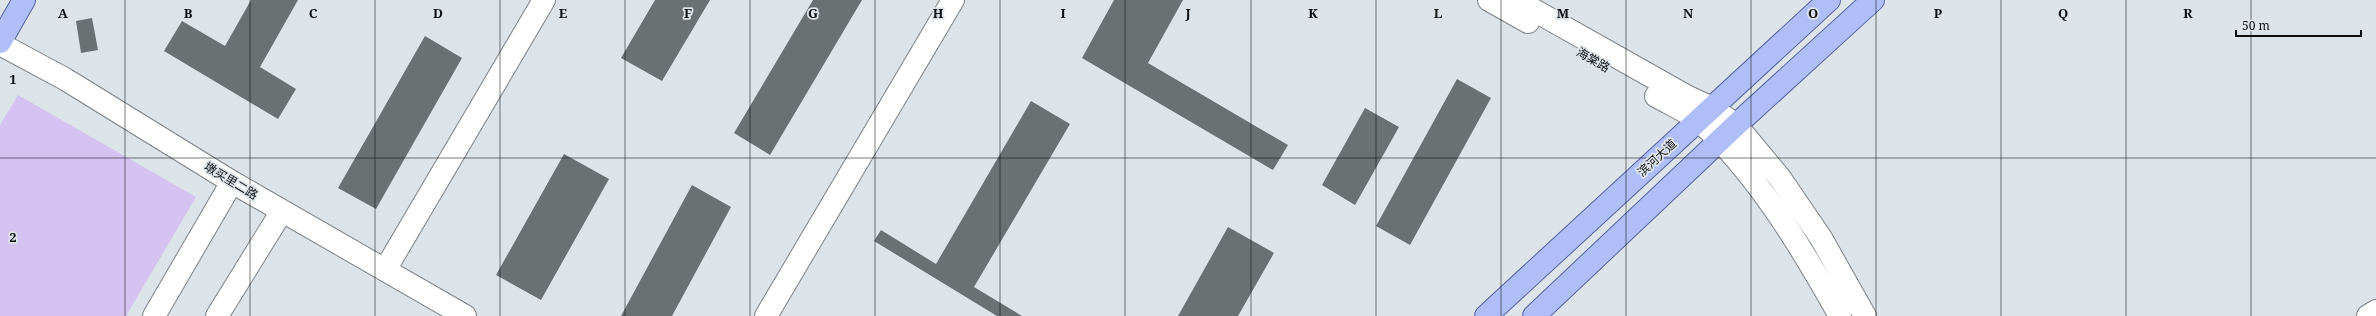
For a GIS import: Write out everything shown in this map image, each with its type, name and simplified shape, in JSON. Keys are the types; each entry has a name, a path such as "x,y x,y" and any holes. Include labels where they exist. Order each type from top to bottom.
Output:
{"main road":[{"path":"0,43 24,0"},
{"name":"滨河大道","path":"1486,316 1829,0"},
{"path":"1534,316 1720,142 1736,125 1873,0"}],"street":[{"path":"385,270 544,0"},
{"path":"766,316 953,0"},
{"name":"海棠路","path":"1489,0 1705,114"},
{"name":"海棠路","path":"1516,0 1688,97 1705,114"},
{"name":"墩买里二路","path":"0,43 65,79 232,182 464,316"},
{"path":"1705,114 1736,125 1784,184 1821,238 1865,316"},
{"path":"1705,114 1720,142 1773,208 1809,260 1840,316"},
{"path":"154,316 232,182"},
{"path":"217,316 282,211"},
{"path":"2368,316 2376,311"}],"shaded area":[{"path":"18,95 196,197 126,316 0,316 0,125"}],"building":[{"path":"251,0 298,0 260,67 296,89 278,119 164,51 182,21 225,46"},
{"path":"655,0 710,0 662,81 621,58"},
{"path":"813,0 862,0 770,155 734,133"},
{"path":"1114,0 1183,0 1148,63 1288,145 1273,170 1082,58"},
{"path":"92,18 98,50 81,53 76,21"},
{"path":"425,36 462,58 376,209 338,188"},
{"path":"1457,79 1491,98 1410,245 1376,226"},
{"path":"1031,101 1070,124 974,287 1022,316 997,316 874,241 881,230 936,264"},
{"path":"1365,108 1399,127 1355,205 1322,185"},
{"path":"564,154 609,179 541,300 496,275"},
{"path":"692,185 731,207 672,316 621,316"},
{"path":"1228,227 1274,253 1238,316 1178,316"}]}
